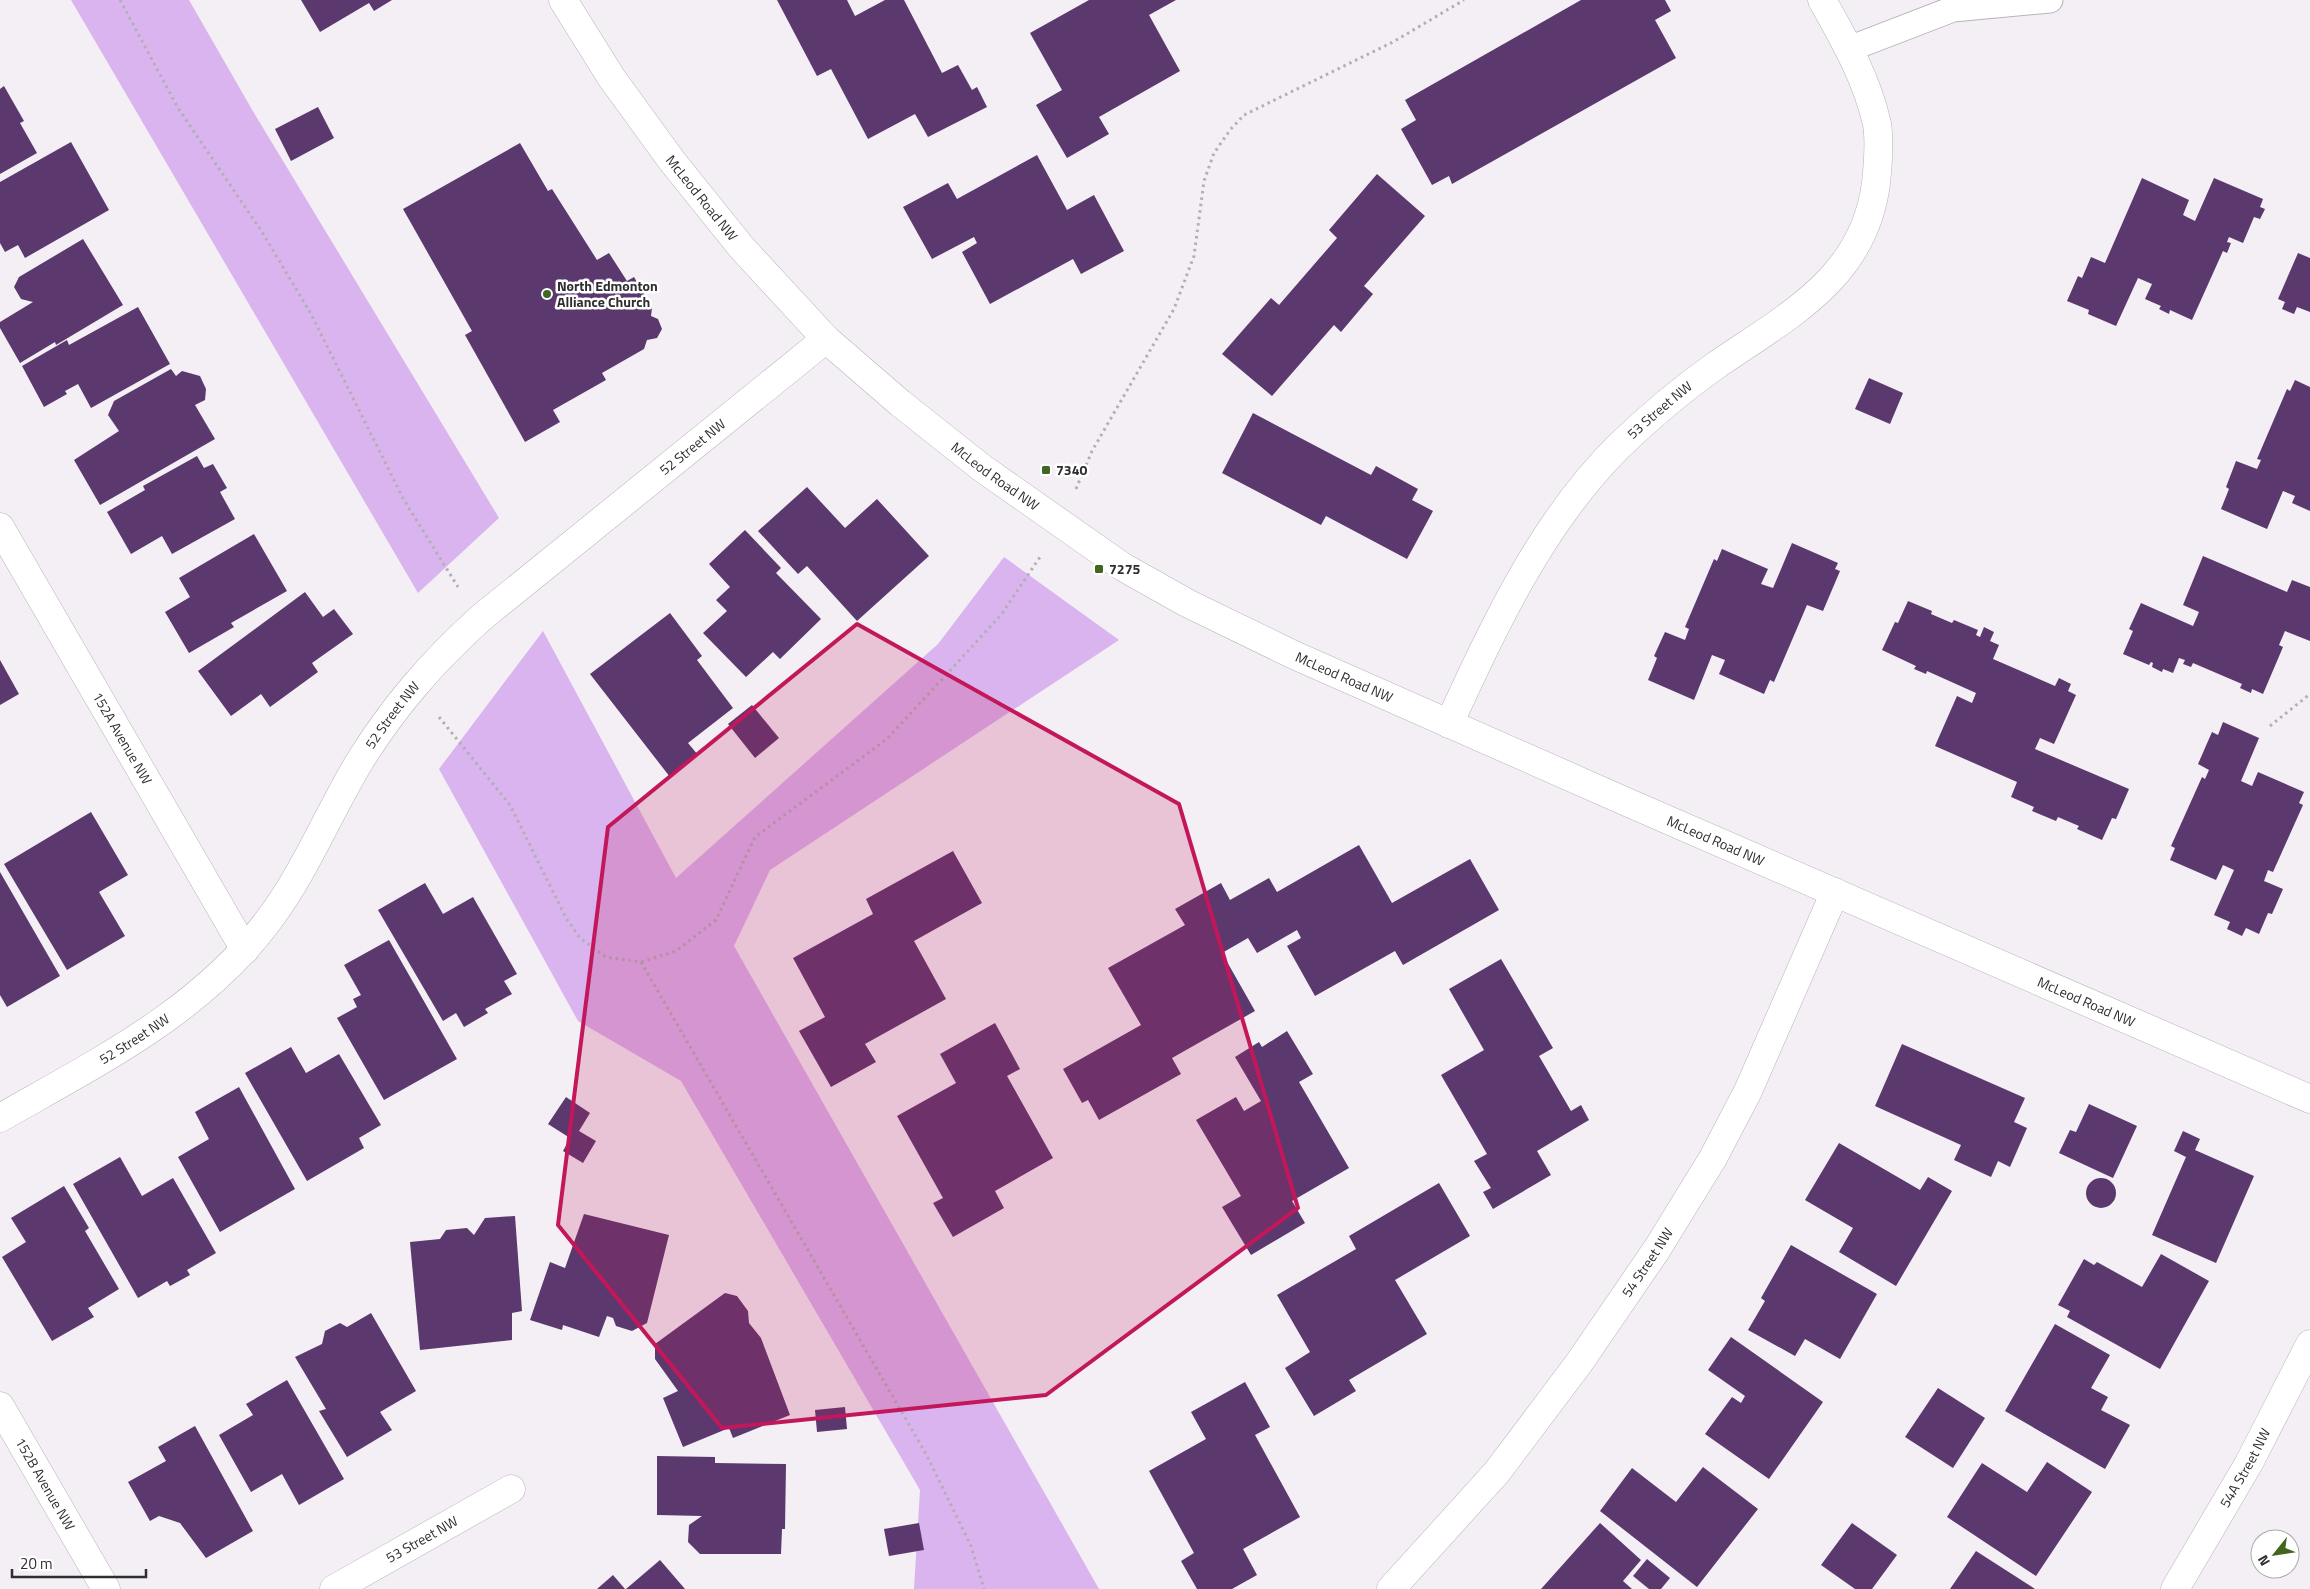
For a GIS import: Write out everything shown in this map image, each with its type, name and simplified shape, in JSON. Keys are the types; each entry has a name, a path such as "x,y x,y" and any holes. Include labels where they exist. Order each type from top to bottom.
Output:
{"street":[{"name":"McLeod Road NW","path":"563,0 611,77 672,161 742,248 826,339 900,404 982,468 1123,567 1238,629 1449,724 2310,1099"},
{"name":"53 Street NW","path":"1449,724 1494,627 1518,582 1567,507 1590,478 1618,447 1682,392 1809,302 1829,283 1862,235 1873,205 1878,166 1877,126 1866,87 1849,49 1822,0"},
{"name":"52 Street NW","path":"0,1118 124,1047 166,1019 198,994 245,950 286,896 311,854 357,765 413,684 445,650 482,617 826,339"},
{"name":"152A Avenue NW","path":"0,527 245,950"},
{"name":"54 Street NW","path":"1391,1589 1497,1472 1579,1363 1658,1249 1712,1158 1748,1091 1835,892"},
{"name":"54A Street NW","path":"2175,1589 2249,1463 2310,1344"},
{"name":"152B Avenue NW","path":"0,1406 106,1589"},
{"name":"53 Street NW","path":"334,1589 511,1488"}],"lane":[{"path":"1849,49 1953,9 2050,0"}],"path":[{"path":"120,0 178,108 262,232 312,314 404,500 450,576 482,617"},
{"path":"413,684 510,805 566,918 580,938 606,956 641,962 926,1454 972,1546 984,1589"},
{"path":"2270,726 2310,694"}],"highlighted area":[{"path":"857,624 1179,804 1298,1208 1046,1395 722,1428 558,1225 608,827"}],"shaded area":[{"path":"71,0 189,0 254,113 499,518 418,593"},
{"path":"1004,557 1119,640 770,870 734,946 1099,1589 914,1589 920,1490 681,1081 578,1021 439,769 543,631 676,878 938,644"}],"building":[{"path":"301,0 392,0 374,11 369,3 320,32"},
{"path":"777,0 847,0 855,16 885,0 904,0 942,73 958,65 972,90 977,87 987,107 928,137 915,114 868,139 831,69 817,76"},
{"path":"1089,0 1176,0 1149,15 1180,71 1099,117 1109,134 1067,158 1036,105 1062,90 1030,33"},
{"path":"1581,0 1665,0 1671,11 1655,20 1676,58 1452,184 1449,176 1432,185 1401,129 1416,120 1405,100"},
{"path":"4,86 24,121 20,123 37,153 0,174 0,89"},
{"path":"318,107 334,138 291,161 275,129"},
{"path":"71,142 109,210 25,258 18,245 5,252 0,243 0,182"},
{"name":"North Edmonton Alliance Church","path":"520,143 548,191 552,189 597,260 609,253 627,281 634,277 652,308 651,316 658,319 662,329 657,338 647,340 644,349 602,373 606,380 553,410 560,422 525,442 465,335 472,331 403,209"},
{"path":"1037,155 1067,210 1094,195 1124,251 1081,274 1073,259 990,304 962,252 977,243 974,237 932,259 903,207 948,183 957,199"},
{"path":"1377,174 1425,216 1364,286 1373,294 1341,332 1334,325 1272,396 1222,354 1271,298 1279,305 1337,238 1329,230"},
{"path":"2142,178 2189,200 2183,215 2195,221 2214,178 2263,199 2260,207 2265,209 2260,219 2254,217 2243,243 2229,237 2227,242 2231,243 2227,253 2223,251 2192,320 2170,310 2169,314 2159,309 2161,306 2145,299 2152,284 2138,278 2116,326 2088,314 2089,310 2067,301 2078,276 2082,278 2091,257 2105,263"},
{"path":"83,239 123,305 56,345 55,342 20,363 0,328 0,322 33,302 21,299 14,287 19,277"},
{"path":"2298,253 2310,258 2310,312 2297,307 2294,314 2282,309 2285,302 2278,299"},
{"path":"138,307 170,364 91,408 78,384 65,391 67,394 44,407 22,366 67,340 69,345"},
{"path":"171,369 176,376 182,371 200,376 206,389 205,400 195,405 215,439 100,505 74,460 119,431 108,415 114,401"},
{"path":"1869,378 1903,393 1890,424 1855,409"},
{"path":"2295,380 2310,387 2310,511 2292,503 2295,496 2283,491 2267,529 2221,509 2229,489 2226,487 2236,461 2257,469 2261,460 2257,459 2287,389 2290,391"},
{"path":"1253,413 1371,475 1376,466 1418,489 1412,500 1433,511 1407,559 1326,516 1321,525 1222,473"},
{"path":"197,456 204,468 213,464 227,488 220,492 235,519 172,554 162,536 131,554 107,512 145,490 143,486"},
{"path":"807,487 845,528 877,499 929,556 857,621 807,566 798,574 758,531"},
{"path":"745,530 781,568 776,573 821,619 780,659 773,652 746,677 703,633 727,611 716,600 730,587 709,564"},
{"path":"254,534 287,591 231,623 234,627 189,653 165,612 190,597 179,578"},
{"path":"1792,543 1838,563 1835,569 1840,571 1823,611 1807,605 1774,682 1770,680 1764,694 1719,674 1725,660 1712,655 1694,700 1648,680 1657,658 1654,656 1665,632 1685,640 1689,629 1685,627 1714,559 1717,561 1722,549 1768,569 1761,584 1773,588"},
{"path":"2203,556 2287,592 2292,580 2310,587 2310,641 2285,631 2279,645 2283,647 2263,694 2252,689 2251,693 2240,688 2242,684 2193,663 2191,667 2183,664 2185,660 2179,658 2173,673 2163,669 2162,672 2152,667 2153,663 2151,662 2149,665 2123,654 2133,631 2129,629 2141,603 2193,626 2199,612 2183,605"},
{"path":"305,592 323,617 334,609 353,634 312,663 318,672 270,707 261,694 231,716 198,671"},
{"path":"1908,601 1932,611 1931,614 1952,623 1954,620 1978,630 1976,635 1980,637 1984,627 1994,632 1990,641 1999,645 1993,659 2055,686 2059,678 2071,684 2068,691 2076,695 2054,744 2040,738 2035,749 2129,789 2116,819 2112,818 2102,840 2077,829 2079,826 2058,817 2056,821 2032,811 2034,807 2011,797 2017,782 1935,746 1957,696 1972,703 1976,693 1927,671 1926,674 1914,669 1916,666 1882,650 1895,622 1898,623"},
{"path":"670,613 702,656 697,660 733,708 688,743 698,755 670,777 590,674"},
{"path":"0,660 19,694 0,705"},
{"path":"752,705 779,738 755,758 728,724"},
{"path":"2223,722 2259,738 2241,781 2252,786 2258,772 2304,792 2299,803 2303,805 2273,872 2268,870 2264,881 2283,889 2272,914 2268,913 2259,934 2246,928 2242,936 2227,929 2230,922 2214,915 2234,870 2223,865 2216,880 2170,860 2175,848 2171,846 2202,777 2205,779 2209,770 2198,764 2212,732 2218,735"},
{"path":"91,812 128,875 99,892 125,936 67,970 4,864"},
{"path":"1359,845 1392,903 1470,859 1499,910 1403,965 1395,951 1315,996 1287,946 1301,938 1297,930 1257,953 1248,938 1222,953 1255,1011 1172,1058 1181,1074 1099,1120 1088,1100 1082,1103 1063,1069 1141,1025 1108,968 1185,925 1175,909 1221,883 1230,900 1269,878 1277,892"},
{"path":"953,851 982,903 914,941 946,999 865,1044 876,1062 831,1087 799,1031 825,1017 793,958 873,914 866,899"},
{"path":"0,872 60,976 7,1007 0,995"},
{"path":"425,883 443,914 473,897 517,974 504,981 512,994 485,1009 488,1013 464,1027 456,1013 443,1021 378,910"},
{"path":"389,940 457,1059 384,1100 337,1018 357,1007 353,999 361,995 344,965"},
{"path":"1501,959 1553,1048 1539,1056 1571,1111 1581,1105 1589,1120 1537,1151 1551,1175 1493,1209 1483,1192 1491,1188 1474,1161 1487,1154 1441,1075 1484,1050 1449,989"},
{"path":"995,1023 1020,1069 1007,1076 1053,1158 995,1191 1004,1208 953,1237 933,1203 943,1198 897,1116 956,1083 940,1054"},
{"path":"1287,1031 1313,1074 1299,1082 1349,1168 1292,1201 1305,1223 1251,1255 1222,1207 1241,1196 1196,1120 1236,1097 1244,1111 1261,1101 1235,1057 1259,1042 1262,1047"},
{"path":"1902,1044 2025,1098 2014,1122 2027,1128 2010,1167 1998,1161 1991,1177 1954,1160 1961,1145 1875,1106"},
{"path":"291,1047 306,1073 339,1054 381,1125 359,1138 364,1148 307,1181 245,1073"},
{"path":"239,1087 295,1189 220,1232 178,1157 209,1139 195,1112"},
{"path":"566,1097 590,1113 579,1131 596,1141 583,1163 563,1151 570,1138 548,1124"},
{"path":"2089,1104 2137,1126 2113,1178 2059,1153 2070,1130 2076,1132"},
{"path":"2183,1131 2200,1139 2195,1150 2254,1176 2216,1263 2152,1235 2186,1157 2174,1151"},
{"path":"1839,1143 1920,1190 1928,1177 1952,1191 1896,1286 1839,1252 1853,1228 1805,1200"},
{"path":"120,1157 142,1196 173,1178 216,1253 187,1270 190,1275 170,1286 167,1281 138,1298 73,1184"},
{"path":"2101,1178 2107,1179 2115,1187 2115,1199 2107,1207 2101,1208 2095,1207 2087,1199 2086,1193 2087,1187 2095,1179"},
{"path":"1439,1183 1470,1236 1395,1280 1427,1334 1349,1380 1356,1391 1314,1416 1285,1368 1310,1352 1277,1295 1356,1249 1349,1236"},
{"path":"64,1186 89,1228 85,1231 119,1289 88,1308 94,1317 52,1341 2,1257 26,1242 11,1218"},
{"path":"584,1214 669,1235 647,1323 632,1331 616,1326 613,1318 607,1316 599,1337 563,1325 562,1330 530,1320 550,1262 565,1268"},
{"path":"515,1216 522,1311 512,1313 512,1340 420,1350 410,1242 440,1239 446,1230 467,1228 474,1235 485,1218"},
{"path":"1791,1245 1877,1294 1840,1359 1805,1339 1795,1356 1748,1330 1765,1301 1761,1298"},
{"path":"2161,1254 2209,1281 2160,1369 2067,1317 2070,1311 2058,1305 2084,1259 2094,1265 2097,1262 2142,1287"},
{"path":"725,1293 737,1296 748,1311 749,1323 761,1338 790,1415 733,1438 729,1428 683,1447 663,1398 678,1391 655,1359 655,1344"},
{"path":"371,1313 416,1391 380,1412 392,1430 347,1457 319,1411 326,1409 295,1357 322,1344 325,1331 340,1323 347,1327"},
{"path":"2055,1324 2110,1355 2091,1388 2108,1397 2101,1410 2130,1425 2105,1469 2005,1411"},
{"path":"1731,1337 1823,1402 1769,1479 1705,1434 1732,1397 1741,1403 1745,1396 1708,1370"},
{"path":"287,1380 344,1479 299,1505 282,1474 251,1492 219,1435 253,1415 246,1404"},
{"path":"1245,1382 1270,1427 1255,1435 1300,1517 1243,1549 1257,1575 1232,1589 1197,1589 1181,1561 1194,1553 1149,1471 1206,1439 1191,1412"},
{"path":"1938,1388 1985,1418 1953,1468 1905,1437"},
{"path":"845,1407 847,1429 817,1432 815,1410"},
{"path":"195,1426 253,1531 206,1558 180,1523 159,1516 150,1521 128,1482 166,1461 158,1447"},
{"path":"657,1456 715,1457 715,1463 786,1464 785,1529 782,1529 781,1554 700,1554 688,1542 689,1525 702,1516 657,1515"},
{"path":"2047,1462 2092,1492 2036,1576 1947,1517 1982,1463 2027,1492"},
{"path":"1703,1467 1758,1509 1697,1587 1600,1511 1632,1468 1676,1502"},
{"path":"919,1523 924,1550 889,1556 884,1529"},
{"path":"1600,1523 1641,1560 1623,1581 1632,1589 1541,1589"},
{"path":"1852,1523 1897,1555 1872,1589 1855,1589 1821,1565"},
{"path":"1976,1551 2035,1589 1950,1589"},
{"path":"1647,1559 1670,1578 1661,1589 1649,1589 1633,1576"},
{"path":"660,1560 685,1589 626,1589"},
{"path":"613,1575 625,1589 597,1589"}],"place":[{"name":"North Edmonton Alliance Church","path":"547,294"},
{"name":"7340","path":"1046,470"},
{"name":"7275","path":"1099,569"}]}
